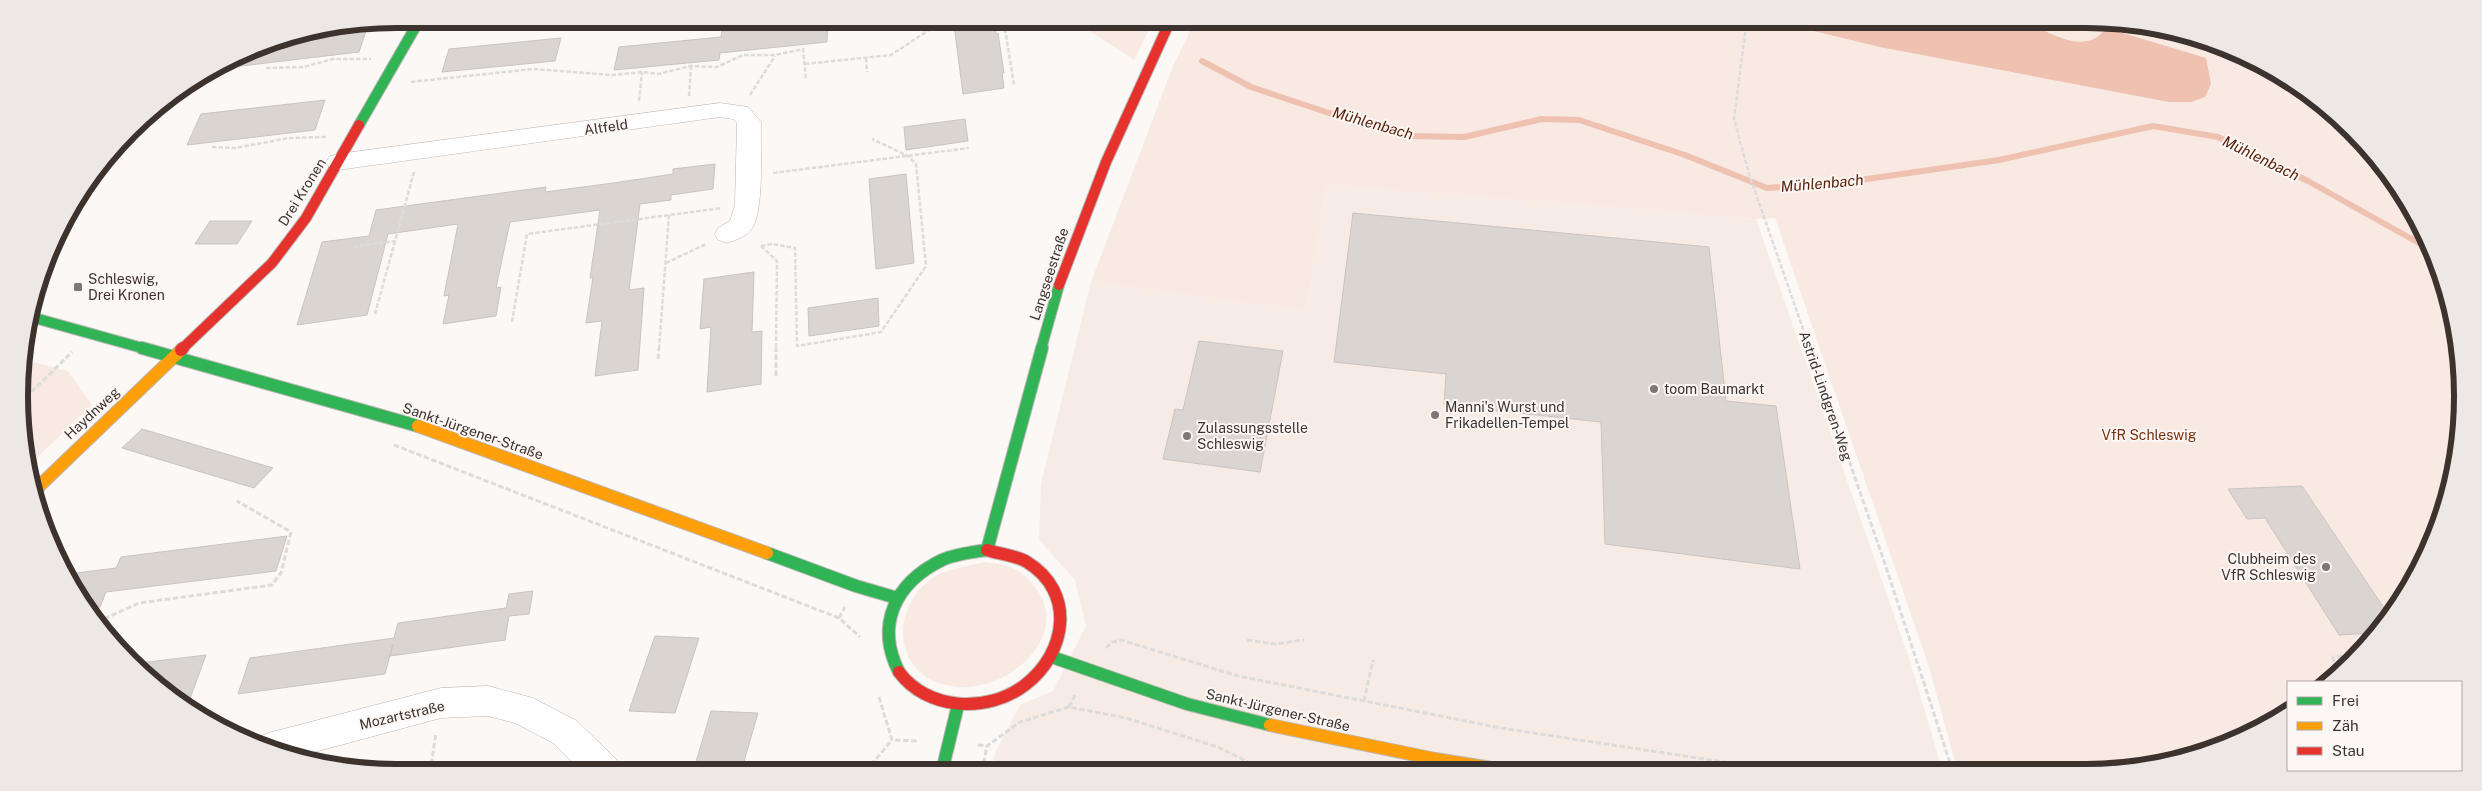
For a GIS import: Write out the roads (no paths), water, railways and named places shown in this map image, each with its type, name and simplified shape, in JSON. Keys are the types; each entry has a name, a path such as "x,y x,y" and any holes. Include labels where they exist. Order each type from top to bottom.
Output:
{"street":[{"name":"Drei Kronen","path":"175,357 272,263 306,218 380,85 415,28"},
{"name":"Langseestraße","path":"987,550 1061,277 1106,162 1168,28"},
{"name":"Altfeld","path":"338,162 720,110 740,112 750,122 748,176 738,222"},
{"name":"Sankt-Jürgener-Straße","path":"36,318 414,424 863,588 897,598"},
{"name":"Haydnweg","path":"39,486 175,357"},
{"path":"987,550 1014,554 1036,566 1053,584 1062,607 1062,632 1052,657 1035,678 1012,694 985,703 958,705 932,700 910,687 894,669 887,647 887,623 897,598 912,579 934,563 960,553 987,550"},
{"name":"Sankt-Jürgener-Straße","path":"1052,657 1229,716 1466,764"},
{"name":"Mozartstraße","path":"280,745 441,703 488,701 521,710 565,732 598,764"},
{"path":"944,764 958,705"}],"waterway":[{"name":"Mühlenbach","path":"1202,61 1251,87 1329,113 1413,136 1464,137 1542,119 1579,120 1685,155 1767,188 1846,182 1999,160 2153,126 2218,137 2308,181 2422,245"}],"place":[{"name":"Schleswig, Drei Kronen","path":"78,287"},
{"name":"toom Baumarkt","path":"1654,389"},
{"name":"Manni's Wurst und Frikadellen-Tempel","path":"1435,415"},
{"name":"Zulassungsstelle Schleswig","path":"1187,436"},
{"name":"Clubheim des VfR Schleswig","path":"2326,567"}],"park label":[{"name":"VfR Schleswig","path":"2149,435"}]}
